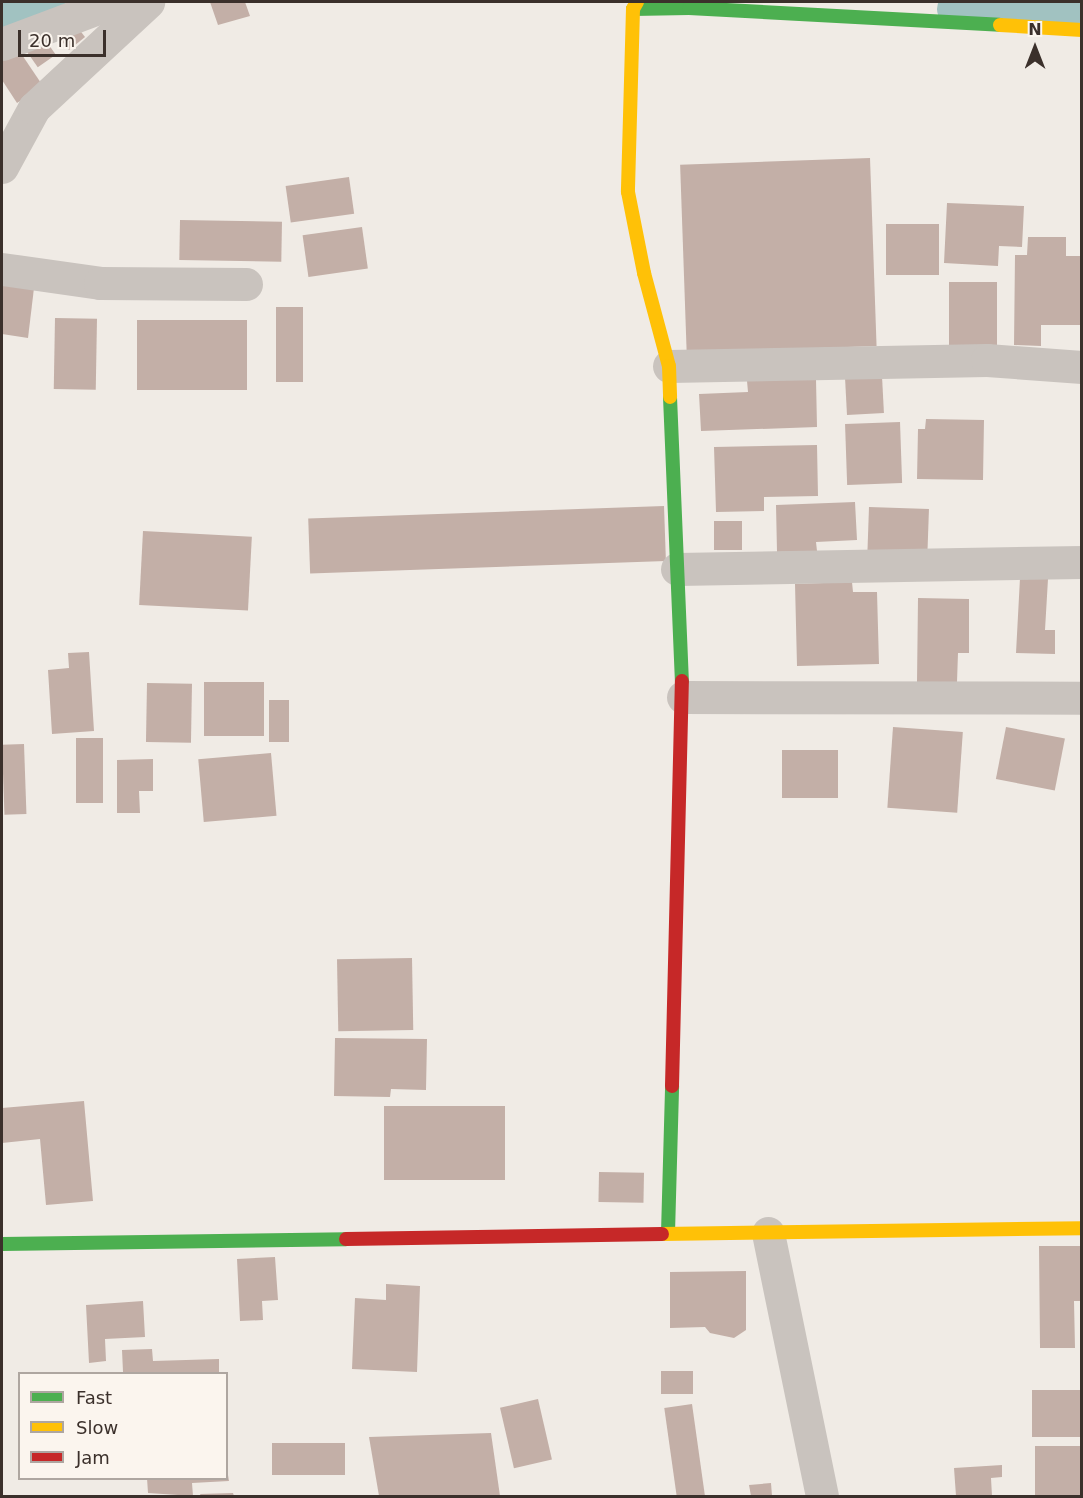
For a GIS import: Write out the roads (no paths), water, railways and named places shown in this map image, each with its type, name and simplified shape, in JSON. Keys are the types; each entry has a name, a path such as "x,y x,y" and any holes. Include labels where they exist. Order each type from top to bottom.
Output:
{"street":[{"path":"2,44 114,2"},
{"path":"2,167 34,108 148,2"},
{"path":"668,1233 683,697 669,366 644,273 628,192 635,5 1082,30"},
{"path":"2,268 100,283 246,284"},
{"path":"669,366 987,360 1082,367"},
{"path":"677,569 1082,562"},
{"path":"683,697 1082,698"},
{"path":"2,1244 1082,1228"},
{"path":"768,1233 822,1497"}],"waterway":[{"path":"2,20 50,2"},
{"path":"953,9 1082,7"}]}
